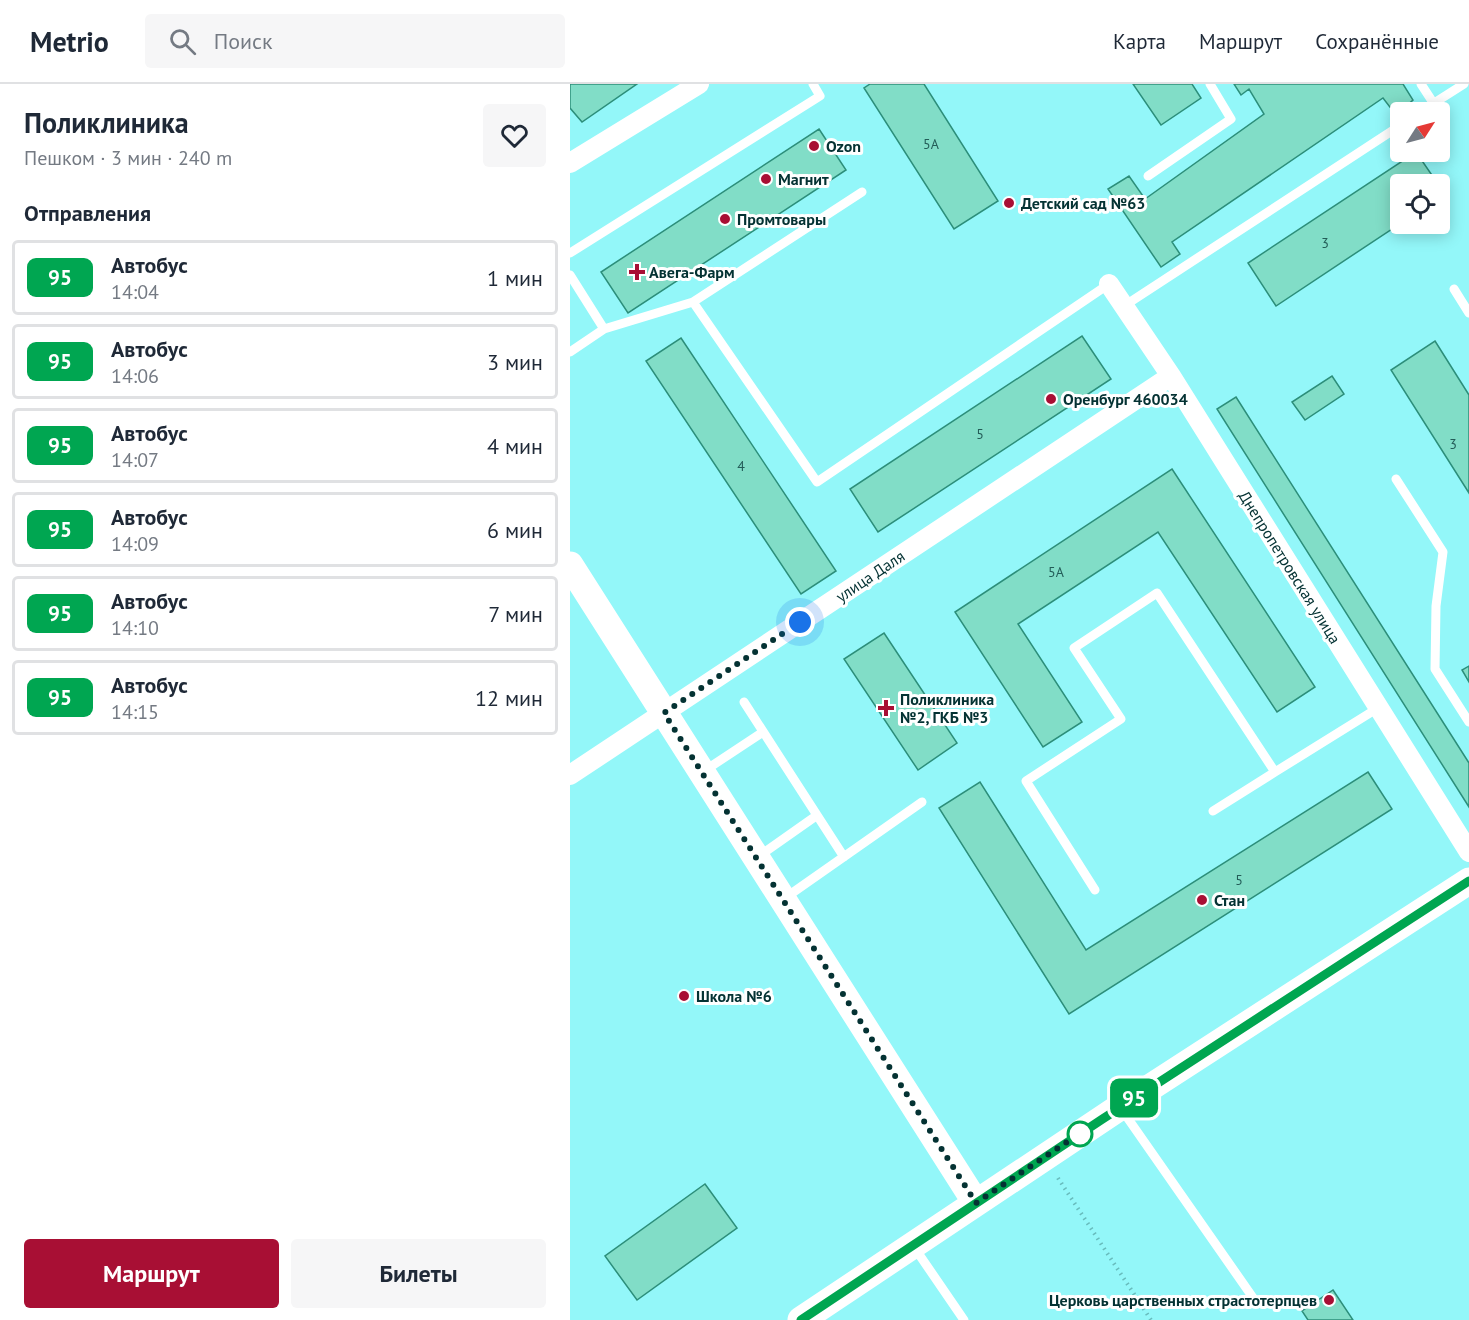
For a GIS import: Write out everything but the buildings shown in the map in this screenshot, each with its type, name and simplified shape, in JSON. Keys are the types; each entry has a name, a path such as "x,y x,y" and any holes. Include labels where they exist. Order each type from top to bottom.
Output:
{"street":[{"path":"570,163 699,84"},
{"name":"Днепропетровская улица","path":"1109,284 1171,376 1469,852"},
{"name":"улица Даля","path":"570,775 1171,376"},
{"path":"570,565 976,1203"},
{"path":"801,1320 1120,1107 1469,881"}],"lane":[{"path":"570,253 820,96 813,84"},
{"path":"1148,176 1231,119 1210,84"},
{"path":"1421,84 1433,102"},
{"path":"1437,102 1464,84"},
{"path":"1124,306 1390,132"},
{"path":"570,352 604,329 693,302 862,192"},
{"path":"570,274 604,329"},
{"path":"693,302 817,482 1109,284"},
{"path":"1454,289 1469,313"},
{"path":"1396,479 1443,552 1436,606 1436,669 1469,722"},
{"path":"1095,890 1026,782 1121,720 1074,648 1157,593 1275,772"},
{"path":"744,702 844,857"},
{"path":"1213,812 1378,708"},
{"path":"702,772 763,732"},
{"path":"783,899 922,802"},
{"path":"756,857 816,816"},
{"path":"1120,1107 1256,1302"},
{"path":"913,1245 964,1320"}],"path":[{"path":"1044,1158 1151,1320"}],"bus line":[{"name":"95","path":"801,1320 1101,1120 1469,881"}],"place":[{"name":"Ozon","path":"814,146"},
{"name":"Магнит","path":"766,179"},
{"name":"Детский сад №63","path":"1009,203"},
{"name":"Промтовары","path":"725,219"},
{"name":"Авега-Фарм","path":"637,272"},
{"name":"Оренбург 460034","path":"1051,399"},
{"name":"Поликлиника №2, ГКБ №3","path":"886,708"},
{"name":"Стан","path":"1202,900"},
{"name":"Школа №6","path":"684,996"},
{"name":"Церковь царственных страстотерпцев","path":"1329,1300"}],"route":[{"path":"800,622 664,713 976,1203 1082,1132 1080,1134"}]}
